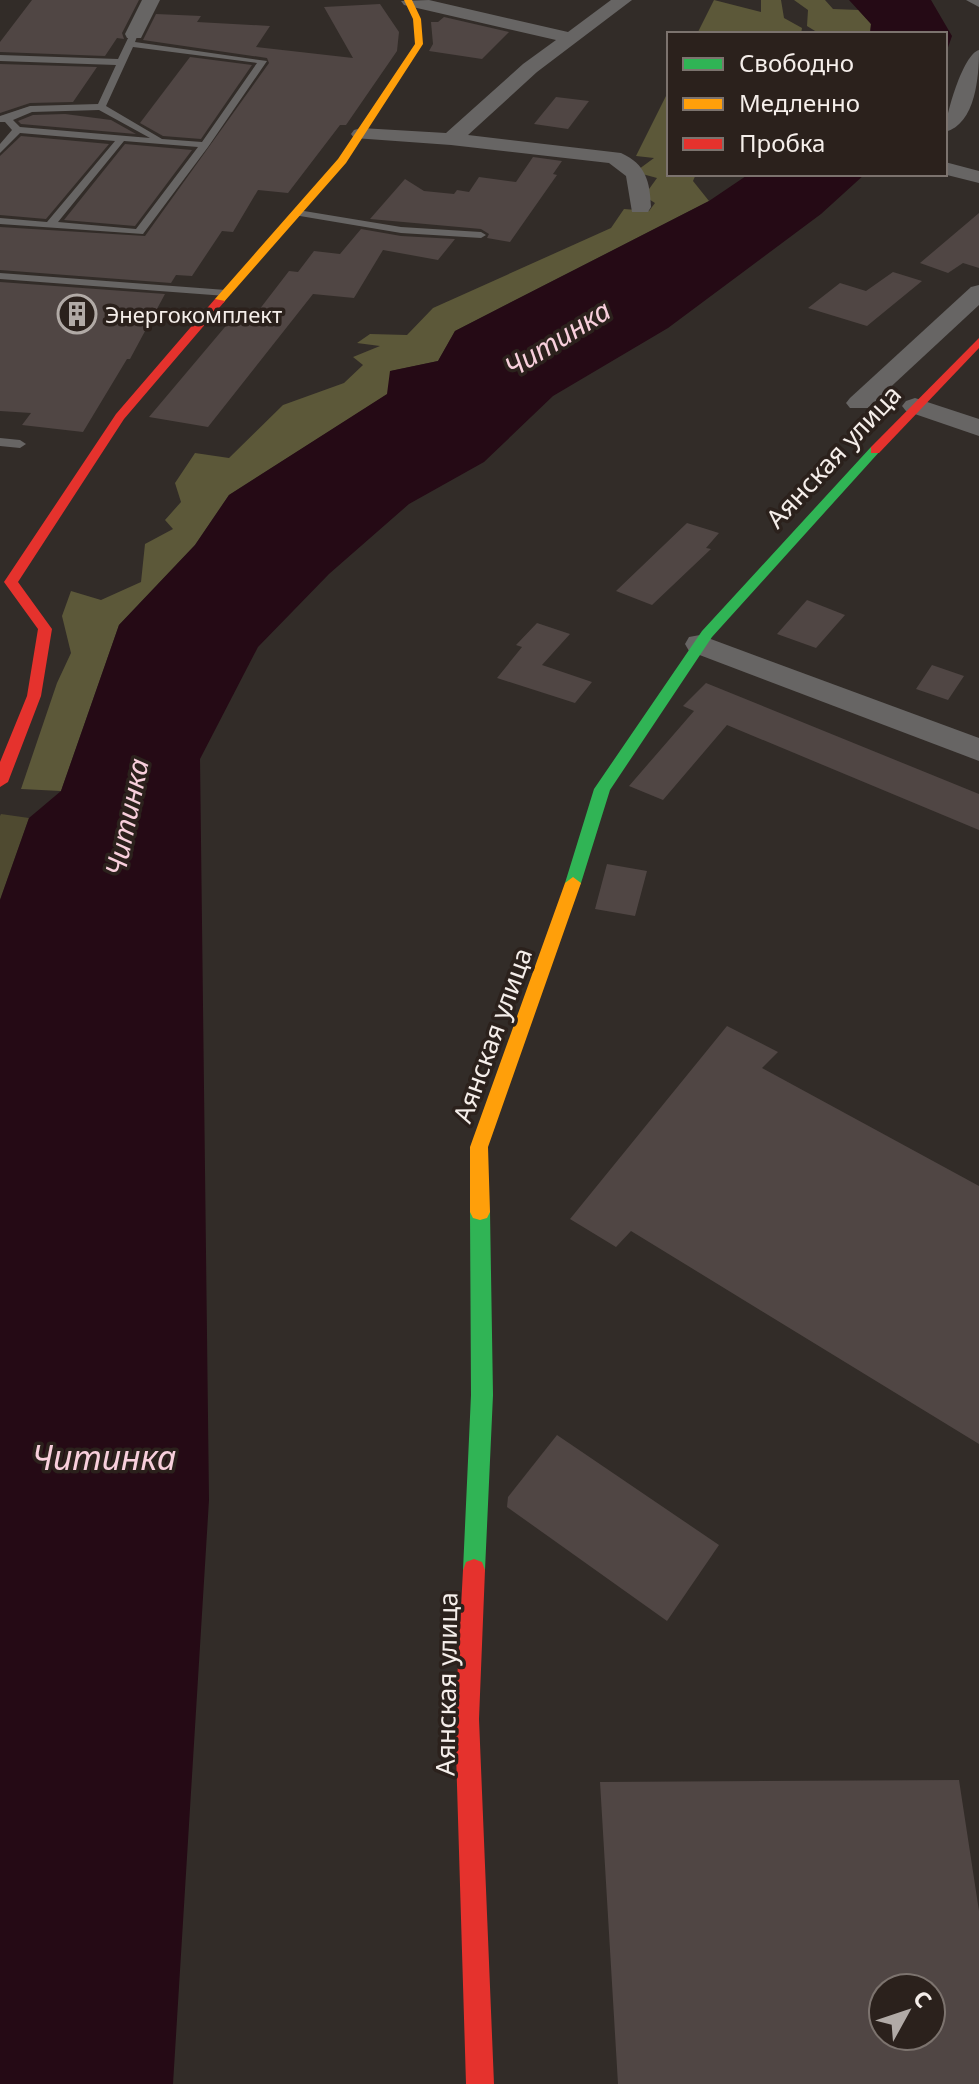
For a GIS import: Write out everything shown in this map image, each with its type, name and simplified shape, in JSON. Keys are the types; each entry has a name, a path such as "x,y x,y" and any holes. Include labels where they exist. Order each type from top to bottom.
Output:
{"street":[{"path":"132,39 151,0"},
{"path":"451,139 530,68 623,0"},
{"path":"0,782 34,696 45,629 11,582 51,526 100,445 163,361 298,213 361,134 419,44 417,19 409,1 460,6 570,38"},
{"path":"947,124 957,112 979,56"},
{"path":"361,134 451,139 614,157 630,163 639,178 640,207"},
{"path":"947,169 979,177"},
{"path":"859,403 979,292"},
{"name":"Аянская улица","path":"480,2084 467,1719 482,1395 479,1147 562,919 602,789 700,644 915,406 979,341"},
{"path":"915,406 979,428"},
{"path":"700,644 979,750"}],"lane":[{"path":"0,221 139,232 205,145 262,59 132,39 101,107"},
{"path":"0,58 121,62"},
{"path":"165,142 101,107 30,109 4,119 17,130 122,138 165,142 205,145"},
{"path":"0,150 17,130"},
{"path":"50,225 122,138"},
{"path":"298,213 401,230 481,235"},
{"path":"0,276 226,293"},
{"path":"0,442 20,444"}],"shaded area":[{"path":"714,0 761,12 761,0 781,0 784,18 802,28 801,32 698,32"},
{"path":"794,0 825,0 833,9 859,10 871,24 870,32 817,32 807,26 808,10"},
{"path":"667,94 667,176 695,176 693,181 709,201 455,331 438,361 391,371 388,394 229,495 195,545 119,625 61,791 21,789 57,683 71,653 62,616 71,591 101,600 141,582 145,544 173,529 165,520 181,502 175,483 195,453 229,458 283,405 344,383 363,365 353,357 380,346 357,343 370,334 407,335 433,308 611,228 624,209 649,211 655,203 644,196 657,178 635,172 654,158 636,156"},
{"path":"0,816 29,818 0,900"}],"water":[{"path":"849,0 931,0 952,36 947,50 947,32 870,32 871,24"},
{"name":"Читинка","path":"746,176 863,176 821,214 668,328 553,396 484,462 409,504 329,574 258,647 200,759 209,1500 173,2084 0,2084 0,900 29,818 61,791 119,625 195,545 229,495 387,394 390,371 438,361 455,331 709,201"}],"building":[{"path":"32,0 139,0 122,33 124,39 117,38 105,56 0,52 0,42"},
{"path":"380,4 399,32 397,51 346,125 340,125 288,193 258,190 233,232 222,231 192,276 176,275 171,283 0,270 0,227 145,236 269,63 267,58 143,40 156,14 201,16 197,22 270,26 256,47 353,58 324,7"},
{"path":"444,17 509,32 482,59 429,51 433,44 431,22 438,22"},
{"path":"190,57 252,65 201,139 163,136 140,123"},
{"path":"0,64 97,67 73,102 30,103 0,113"},
{"path":"556,97 589,101 568,129 534,124"},
{"path":"65,114 111,120 136,134 21,124 18,121 33,115"},
{"path":"21,136 109,144 46,219 0,215 0,156"},
{"path":"125,144 192,150 135,226 64,220"},
{"path":"533,157 562,161 553,174 557,175 510,242 487,238 489,234 481,229 370,219 405,179 424,191 469,192 479,177 516,182"},
{"path":"979,213 979,268 963,263 948,273 920,263"},
{"path":"361,229 401,236 455,239 438,260 383,250 354,298 313,294 208,427 149,417 230,321 249,323 289,271 298,272 314,251 340,254"},
{"path":"893,272 922,281 867,326 808,308 840,283 866,291"},
{"path":"0,282 165,294 130,359 127,359 83,432 22,425 31,413 0,411"},
{"path":"687,523 719,533 706,548 711,549 652,605 616,591"},
{"path":"807,600 845,615 816,648 777,634"},
{"path":"537,623 570,634 542,665 592,682 575,703 497,678 522,647 516,645"},
{"path":"932,665 964,676 948,700 916,689"},
{"path":"706,683 979,794 979,830 727,725 663,800 629,786 694,711 683,706"},
{"path":"607,864 647,871 635,916 595,909"},
{"path":"727,1026 778,1052 762,1068 979,1186 979,1444 631,1231 616,1247 570,1219"},
{"path":"557,1435 719,1545 667,1621 507,1507 508,1497"},
{"path":"959,1780 979,1911 979,2084 618,2084 600,1782"}],"traffic: fast":[{"path":"573,883 602,789 707,634 875,450"},
{"path":"474,1570 482,1395 480,1212"}],"traffic: slow":[{"path":"219,301 342,161 419,44 417,19 408,0"},
{"path":"480,1212 479,1147 573,883"}],"traffic: jam":[{"path":"0,782 34,696 45,629 11,582 120,416 219,301"},
{"path":"875,450 979,341"},
{"path":"474,1570 467,1719 480,2084"}],"place":[{"name":"Энергокомплект","path":"77,314"}]}
